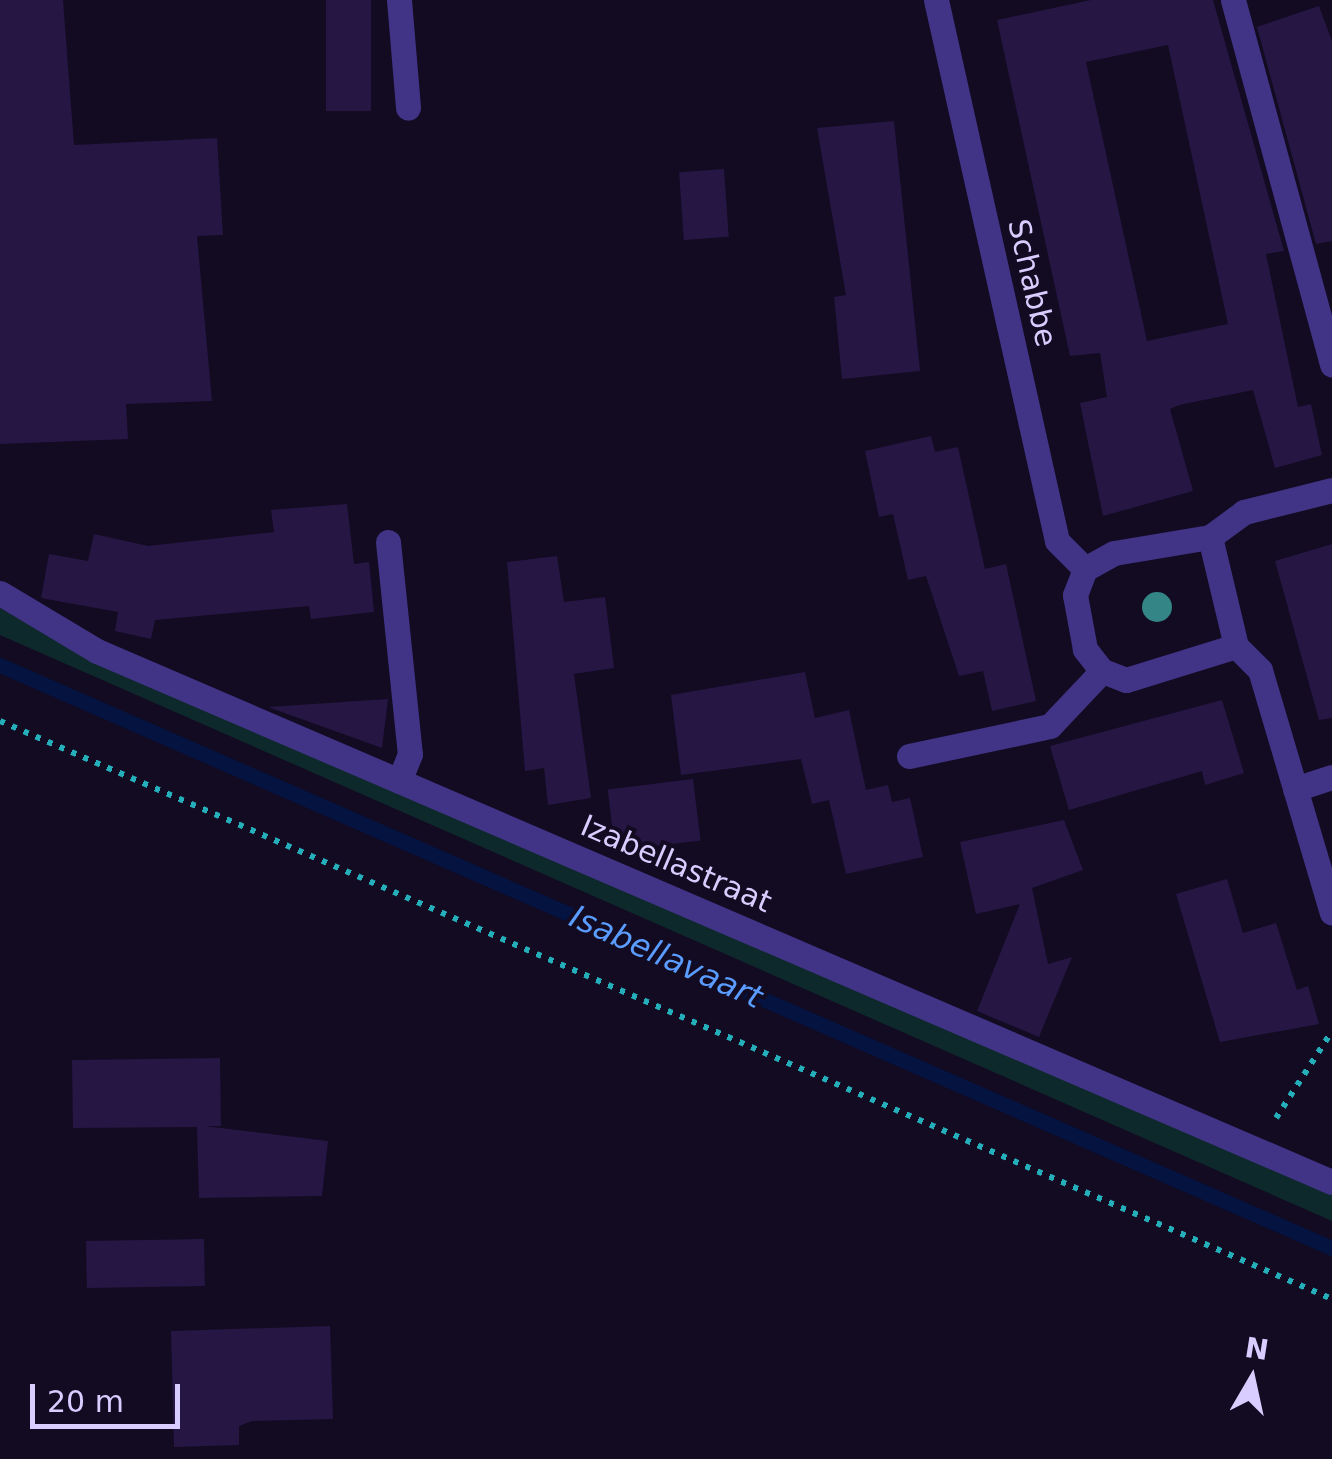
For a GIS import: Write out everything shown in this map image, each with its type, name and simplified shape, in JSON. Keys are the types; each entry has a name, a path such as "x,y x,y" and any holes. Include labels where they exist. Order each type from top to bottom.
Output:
{"street":[{"path":"399,0 408,108"},
{"name":"Schabbe","path":"936,0 1057,541 1085,569"},
{"path":"1233,0 1332,364"},
{"path":"1236,646 1126,680 1102,671 1085,649 1075,595 1085,569 1114,553 1210,538 1244,512 1332,490"},
{"path":"1210,538 1236,646 1260,670 1332,914"},
{"path":"388,542 410,754 399,780"},
{"name":"Izabellastraat","path":"0,593 97,650 1332,1182"},
{"path":"910,756 1050,726 1102,671"},
{"path":"1295,789 1332,777"}],"path":[{"path":"0,720 1332,1299"},
{"path":"1262,1152 1332,1031"}],"green space":[{"path":"0,608 94,661 1332,1195 1332,1221 0,635"}],"building":[{"path":"0,0 63,0 74,145 217,138 223,235 197,236 212,401 126,404 128,439 0,444"},
{"path":"326,0 371,0 371,111 326,111"},
{"path":"1091,0 1213,0 1284,251 1266,254 1298,407 1311,404 1322,455 1275,468 1253,390 1179,405 1170,409 1193,491 1103,516 1080,403 1107,397 1100,353 1070,356 997,20","holes":["1168,45 1228,324 1147,341 1086,62"]},
{"path":"1319,6 1332,41 1332,241 1316,244 1257,27"},
{"path":"894,121 920,371 842,379 834,297 846,295 817,128"},
{"path":"724,169 729,237 684,240 679,172"},
{"path":"931,436 935,452 958,447 985,569 1006,564 1036,701 992,711 983,671 959,676 926,576 908,580 893,514 879,517 865,451"},
{"path":"347,504 354,564 369,562 374,612 311,619 309,606 155,620 151,639 115,631 118,612 41,598 49,554 88,561 94,534 148,546 274,532 271,510"},
{"path":"1332,544 1332,718 1319,720 1275,561"},
{"path":"557,556 564,602 605,597 614,668 574,674 591,798 548,805 544,768 525,771 507,562"},
{"path":"805,672 815,718 849,710 866,790 888,785 892,802 910,798 923,857 846,874 829,800 812,804 801,759 681,775 671,695"},
{"path":"388,699 382,748 268,707"},
{"path":"1222,700 1244,773 1205,785 1202,771 1069,810 1050,746"},
{"path":"693,779 701,841 615,851 608,789"},
{"path":"1064,820 1083,870 1032,888 1048,964 1072,957 1039,1037 977,1011 1020,904 976,914 960,842"},
{"path":"1227,879 1243,933 1276,923 1297,990 1308,986 1319,1024 1220,1042 1176,894"},
{"path":"220,1058 221,1126 205,1126 328,1141 322,1196 199,1198 197,1127 73,1128 72,1060"},
{"path":"204,1239 205,1286 87,1288 86,1241"},
{"path":"330,1326 333,1419 252,1421 239,1426 239,1445 174,1447 171,1331"}],"waterway":[{"name":"Isabellavaart","path":"0,665 1332,1248"}]}
